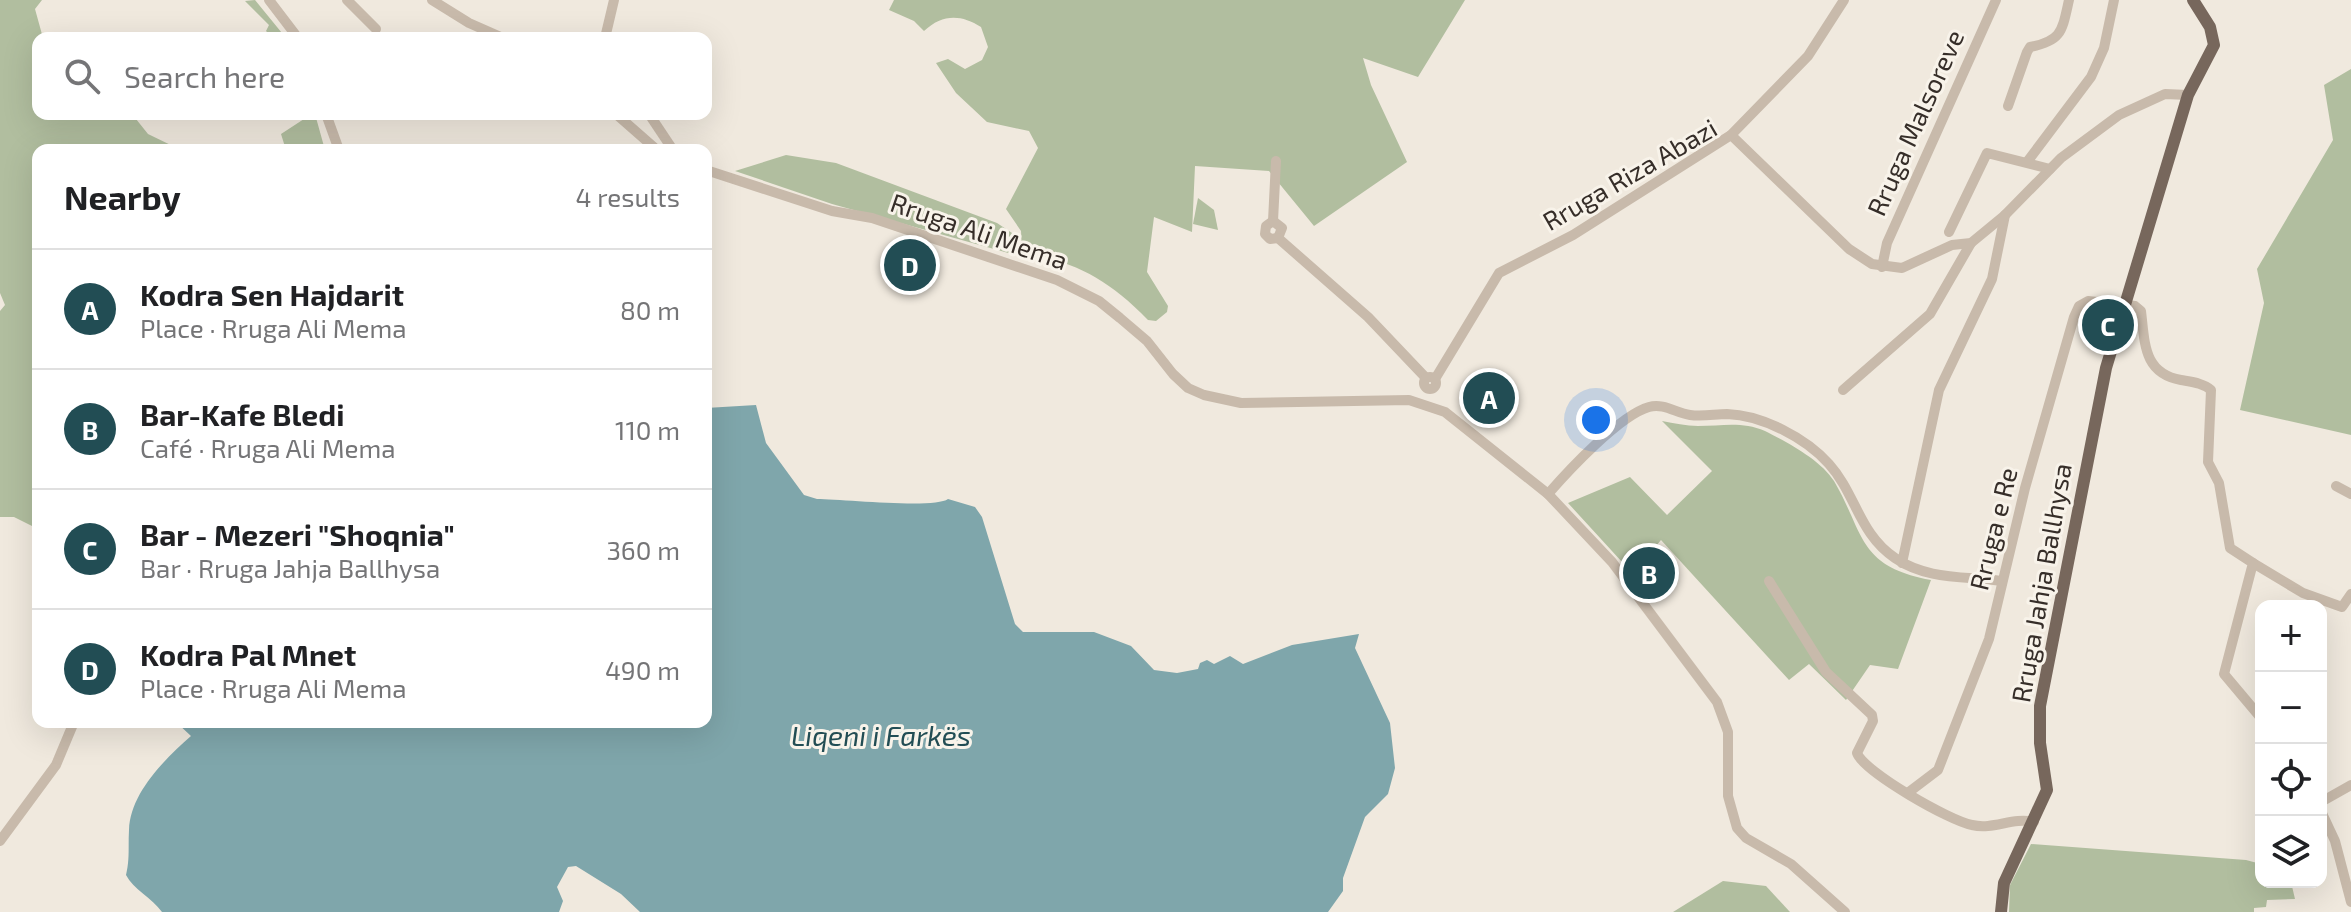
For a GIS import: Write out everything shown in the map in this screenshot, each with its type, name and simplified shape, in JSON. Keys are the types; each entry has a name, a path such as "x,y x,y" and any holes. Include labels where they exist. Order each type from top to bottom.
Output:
{"main road":[{"name":"Rruga Jahja Ballhysa","path":"2001,912 2003,887 2043,805 2048,780 2040,743 2042,693 2057,627 2095,410 2125,303 2185,118 2188,95 2214,45 2210,27 2193,0"}],"street":[{"path":"269,0 293,32"},
{"path":"347,0 376,29"},
{"path":"432,0 492,32"},
{"path":"606,32 614,0"},
{"path":"1731,135 1808,56 1844,0"},
{"name":"Rruga Malsoreve","path":"1882,267 1887,243 1996,0"},
{"path":"2008,106 2027,52 2030,47 2051,44 2058,37 2069,0"},
{"path":"2027,162 2091,77 2104,48 2114,0"},
{"path":"1843,390 1930,314 1971,243 2087,137 2143,101 2165,94 2188,95"},
{"path":"328,120 337,144"},
{"path":"623,120 650,144"},
{"path":"653,120 669,144"},
{"name":"Rruga Riza Abazi","path":"1427,404 1430,382 1499,273 1573,235 1731,135 1849,249 1865,261 1882,267"},
{"path":"1949,232 1987,153 2050,169"},
{"path":"1276,161 1273,221 1266,226 1265,234 1270,239 1278,238 1368,317 1430,382"},
{"name":"Rruga Ali Mema","path":"712,172 832,211 872,218 1057,280 1099,301 1147,341 1188,388 1204,395 1241,403 1364,400 1427,404 1462,423 1548,494 1612,562 1717,702 1728,732 1728,796 1737,828 1746,838 1791,864 1845,912"},
{"path":"1902,563 1939,390 1992,279 2005,215"},
{"path":"1882,267 1902,268 1952,245 1971,243"},
{"name":"Rruga e Re","path":"1909,792 1938,770 1989,639 2001,581 2074,317 2079,306 2088,301 2125,303"},
{"path":"2125,303 2141,311 2146,350 2154,368 2171,378 2197,383 2211,390 2208,462 2219,483 2230,548 2303,593 2346,609 2351,594"},
{"path":"1548,494 1590,450 1644,409 1661,406 1687,415 1746,416 1783,431 1824,458 1841,481 1871,537 1902,563 1939,576 2001,581"},
{"path":"2336,486 2351,494"},
{"path":"2253,563 2224,674 2255,711"},
{"path":"1769,581 1826,672 1873,718 1858,756 1871,770 1940,814 1973,826 1997,825 2018,819 2034,822"},
{"path":"0,841 56,765 71,728"},
{"path":"2327,799 2351,785"},
{"path":"2323,816 2335,841 2351,902"}],"green space":[{"path":"0,0 42,0 35,9 41,32 32,32 32,120 137,120 148,134 169,144 32,144 32,526 14,517 0,517 0,311 5,305 0,293"},
{"path":"255,0 281,32 267,32 269,25 245,1"},
{"path":"894,0 1465,0 1418,77 1363,58 1371,85 1407,162 1314,226 1269,171 1195,166 1192,232 1154,217 1147,272 1168,306 1167,312 1156,321 1148,320 1119,293 1091,275 1060,261 1022,250 1021,231 1006,209 1038,148 1029,131 987,122 956,93 936,63 948,59 965,69 982,60 988,47 981,27 952,18 938,21 924,31 914,21 889,10"},
{"path":"2351,69 2351,435 2240,410 2264,303 2257,269 2333,140 2324,85"},
{"path":"302,120 317,120 323,144 284,144 281,134"},
{"path":"786,155 836,163 997,223 1012,233 1015,246 1012,254 832,204 735,171"},
{"path":"1198,198 1214,210 1218,230 1193,224"},
{"path":"1662,421 1694,426 1748,426 1793,446 1828,473 1866,545 1876,556 1907,574 1931,580 1898,669 1870,665 1846,700 1809,664 1789,680 1661,540 1633,574 1568,503 1630,477 1667,515 1712,471"},
{"path":"2031,844 2246,860 2255,862 2255,888 2292,888 2295,899 2267,900 2266,907 2254,908 2254,912 2009,912 2010,885"},
{"path":"1723,881 1766,886 1790,912 1673,912"}],"water":[{"name":"Liqeni i Farkës","path":"756,405 766,443 804,495 817,499 907,503 948,499 975,507 982,517 1015,624 1023,632 1094,632 1131,646 1154,670 1177,673 1198,669 1200,663 1207,660 1214,664 1230,656 1243,664 1292,645 1359,634 1355,648 1390,723 1395,768 1388,794 1365,817 1343,878 1343,891 1328,912 640,912 621,894 576,866 568,867 557,887 563,901 559,912 162,912 129,880 126,875 129,830 135,803 160,766 191,736 182,728 712,728 712,408"}],"place":[{"name":"Kodra Pal Mnet","path":"910,265"},
{"name":"Bar - Mezeri \"Shoqnia\"","path":"2108,325"},
{"name":"Kodra Sen Hajdarit","path":"1489,398"},
{"name":"Bar-Kafe Bledi","path":"1649,573"}]}
